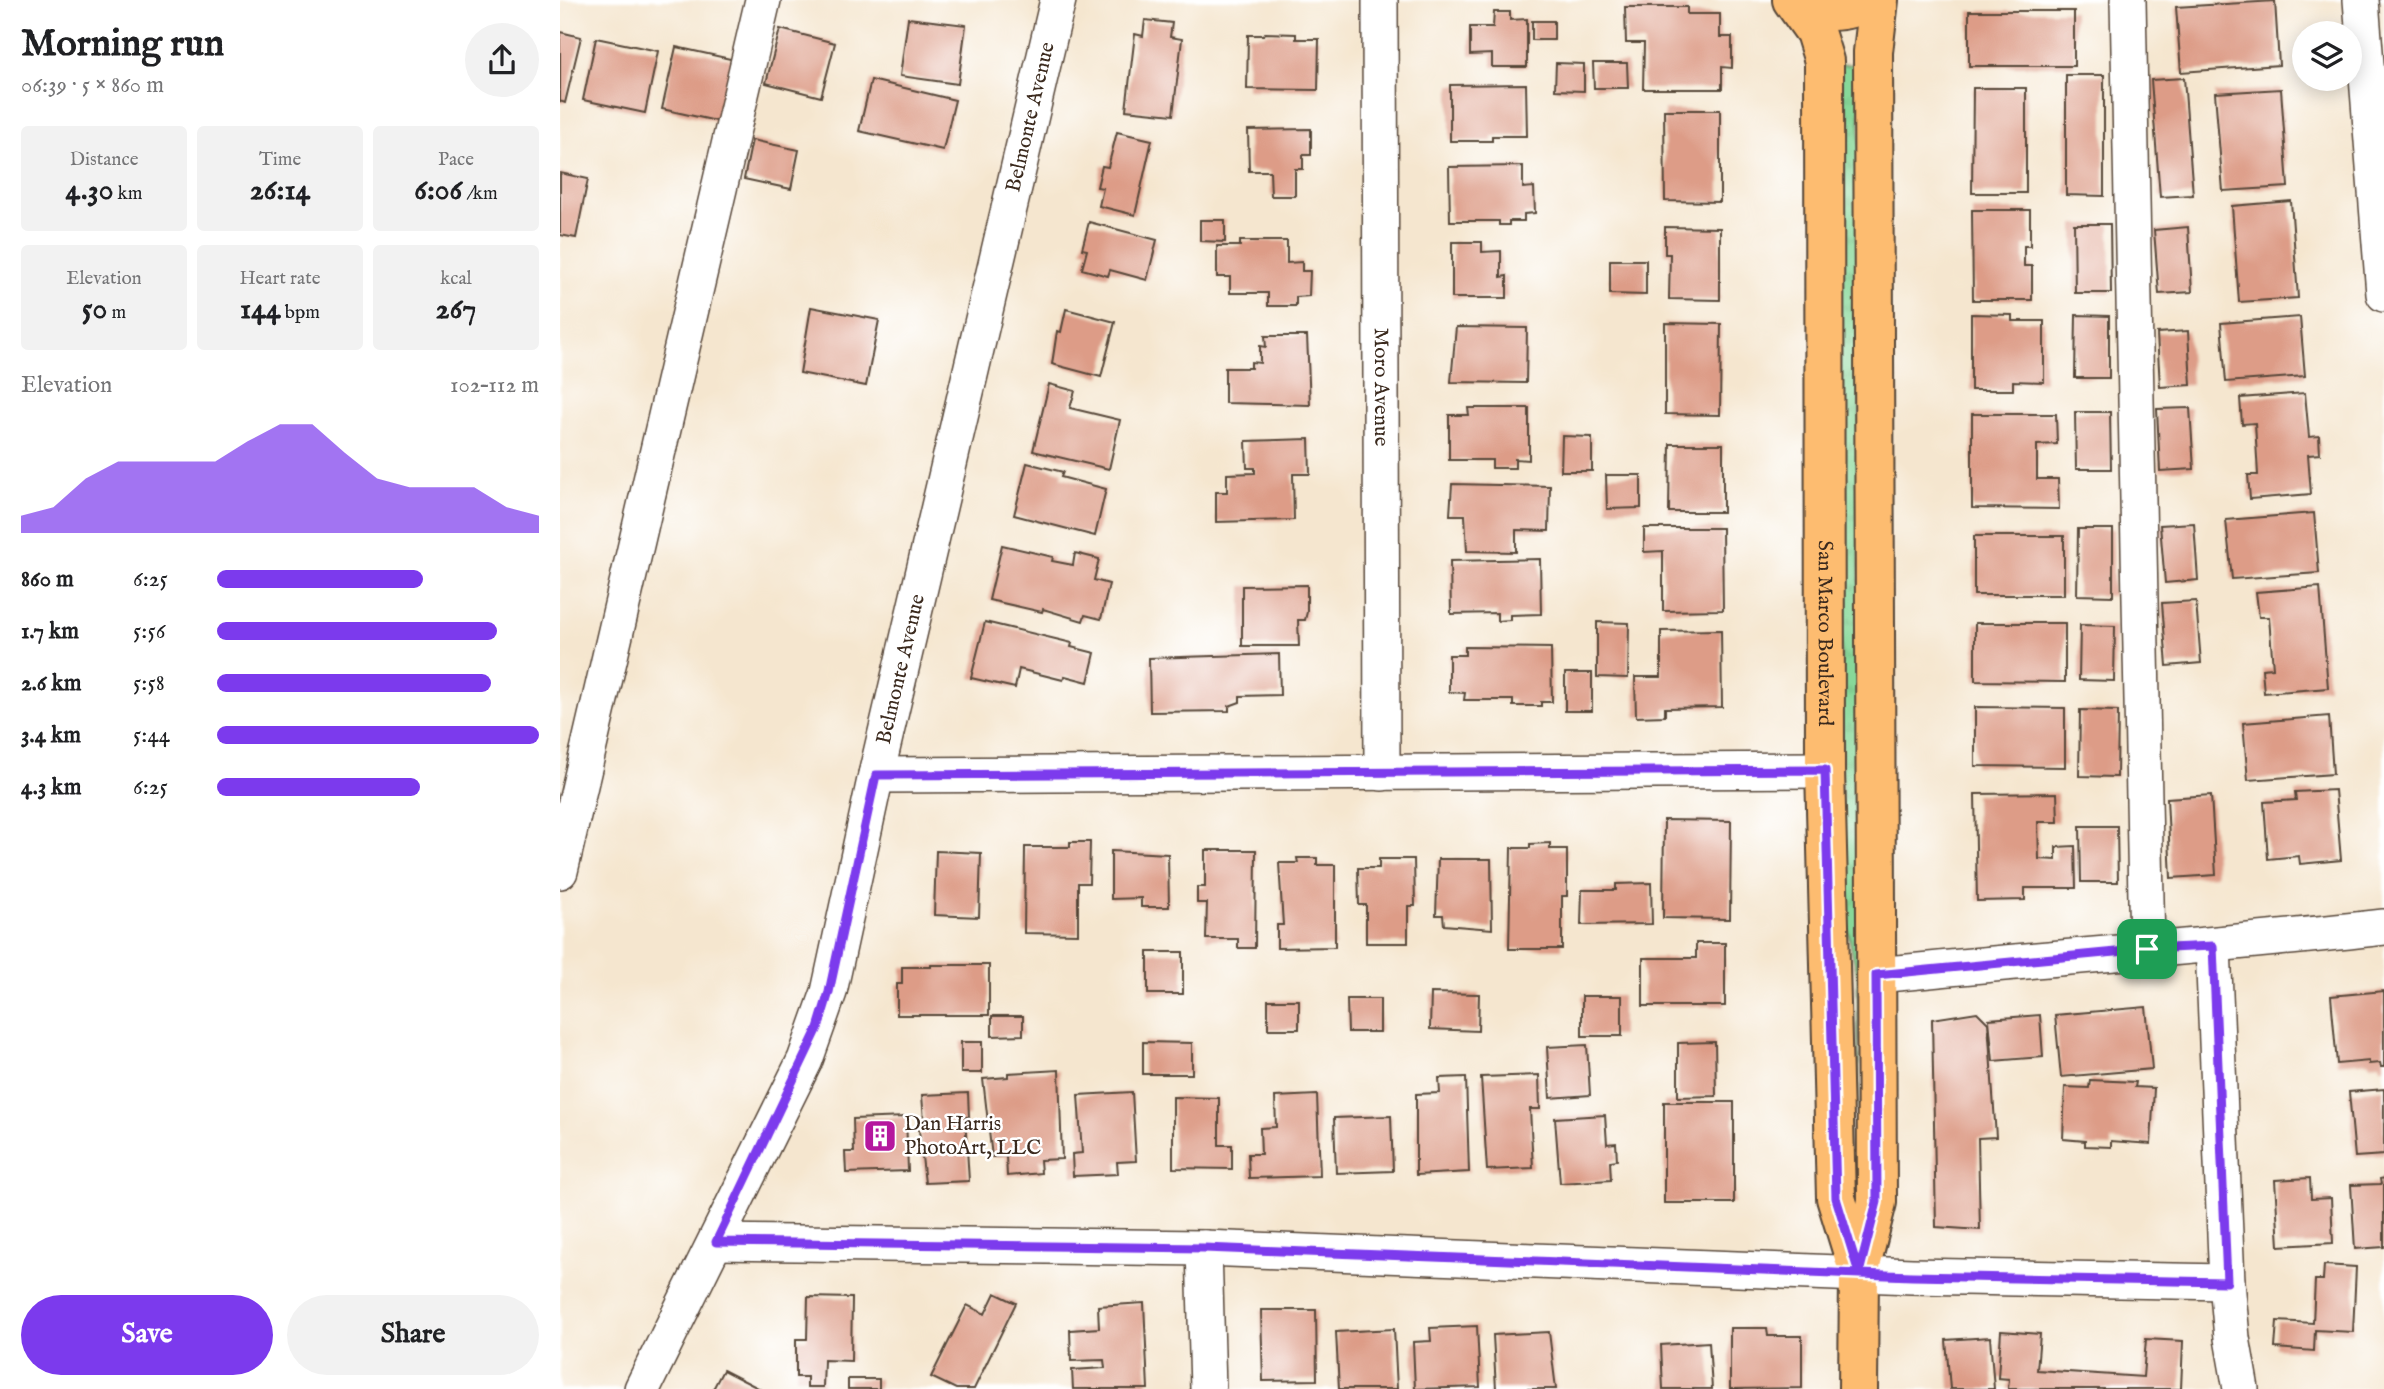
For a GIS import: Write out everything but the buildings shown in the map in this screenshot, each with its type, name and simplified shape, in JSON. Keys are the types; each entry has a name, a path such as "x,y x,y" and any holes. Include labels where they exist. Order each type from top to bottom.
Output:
{"main road":[{"path":"1793,0 1806,7 1839,11 1868,0"},
{"name":"San Marco Boulevard","path":"1793,0 1815,32 1824,61 1825,770 1836,1198 1859,1273"},
{"name":"San Marco Boulevard","path":"1858,1389 1859,1273 1877,1202 1873,52 1879,0"}],"street":[{"path":"560,871 763,0"},
{"name":"Belmonte Avenue","path":"642,1389 818,1028 829,992 876,775 1058,0"},
{"name":"Moro Avenue","path":"1380,0 1382,773"},
{"path":"2128,0 2147,949"},
{"path":"2361,0 2384,294"},
{"path":"876,775 1825,770"},
{"path":"1876,975 2147,949 2213,946 2384,927"},
{"path":"2213,946 2227,1282 2232,1338 2241,1389"},
{"path":"716,1242 1204,1248 1859,1273 2227,1282"},
{"path":"1204,1248 1208,1389"}],"green space":[{"path":"1860,64 1859,1201 1857,974 1842,905 1838,65"}],"place":[{"name":"Dan Harris PhotoArt, LLC","path":"880,1136"}],"route":[{"path":"1825,770 1836,1198 1859,1273 1877,1202 1876,975 2147,949 2213,946 2227,1282 1912,1276 1204,1248 716,1242 818,1028 829,992 876,775 1825,770"}]}
